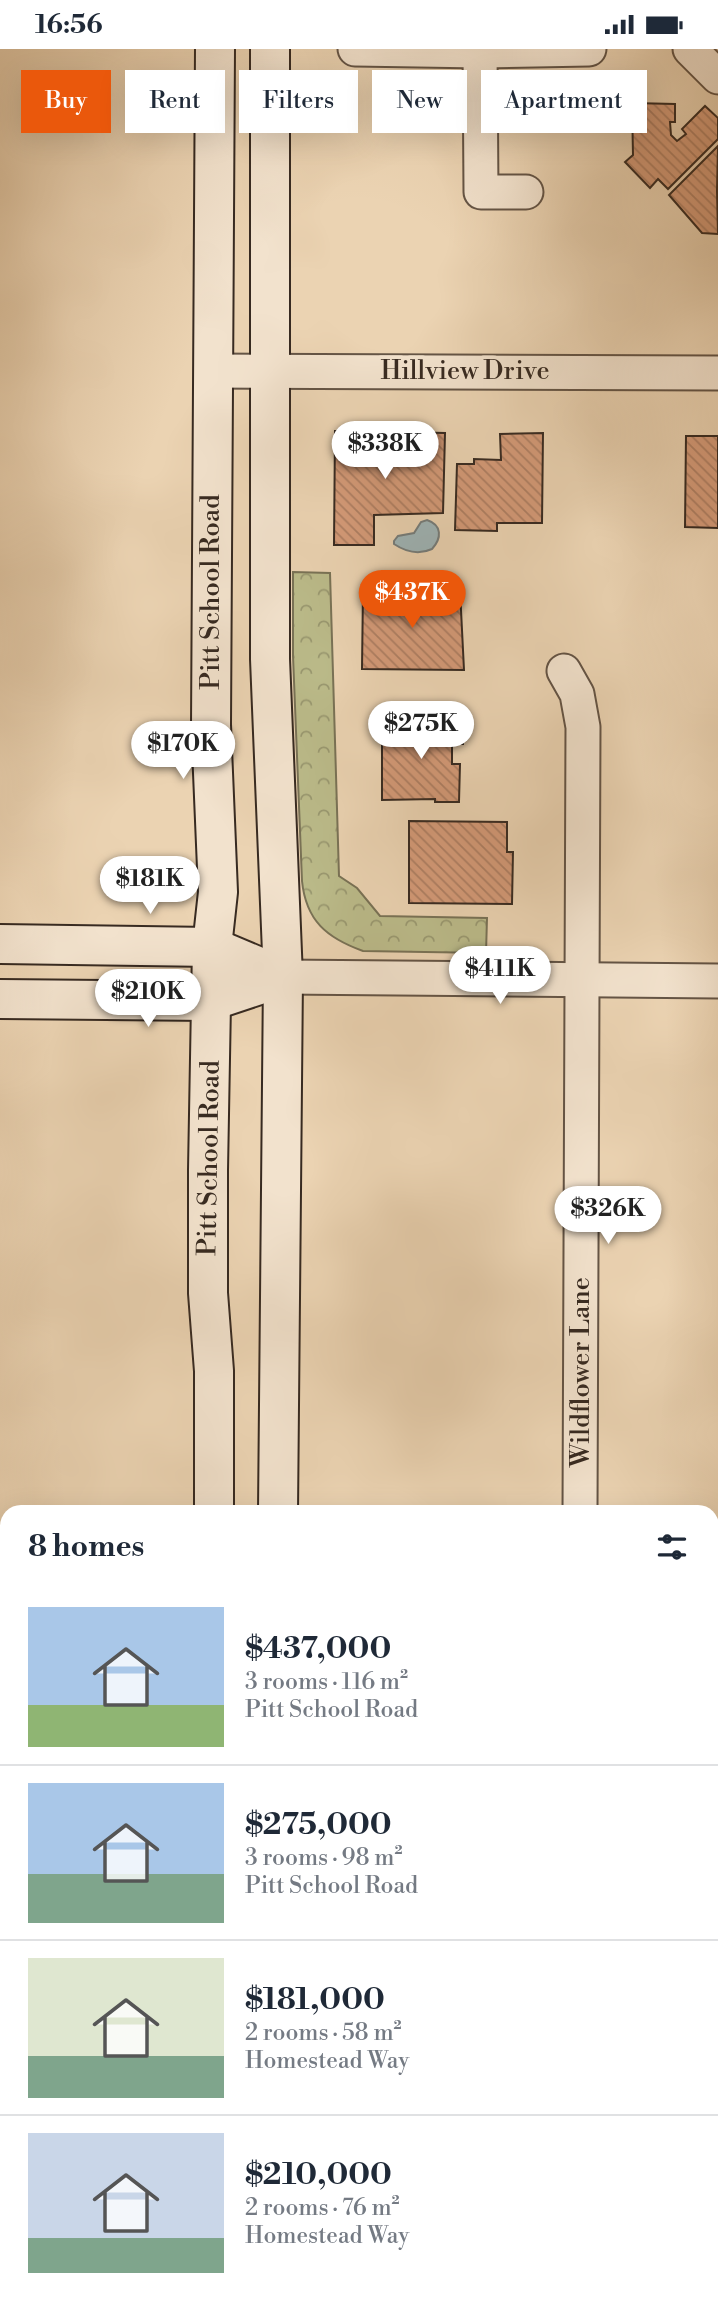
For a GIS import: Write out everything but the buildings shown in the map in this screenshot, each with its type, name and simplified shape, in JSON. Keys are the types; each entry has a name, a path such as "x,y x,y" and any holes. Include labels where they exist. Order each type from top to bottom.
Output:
{"street":[{"name":"Pitt School Road","path":"215,49 211,725 218,892 212,947 208,1170 208,1293 215,1371 215,1505"},
{"path":"270,49 270,659 283,977 278,1505"},
{"path":"355,49 589,49"},
{"path":"690,49 718,77"},
{"path":"480,50 481,192 526,192"},
{"name":"Hillview Drive","path":"212,371 718,373"},
{"name":"Wildflower Lane","path":"564,671 577,694 583,727 580,1505"},
{"path":"0,944 212,947 283,977"},
{"path":"0,999 211,1001 283,977 718,981"}],"green space":[{"path":"293,572 330,573 339,876 357,888 380,916 487,918 486,953 363,951 329,934 320,926 308,907 302,881 293,656"}],"water":[{"path":"427,520 436,525 439,532 438,541 432,549 413,552 394,544 398,536 414,533 421,522"}]}
